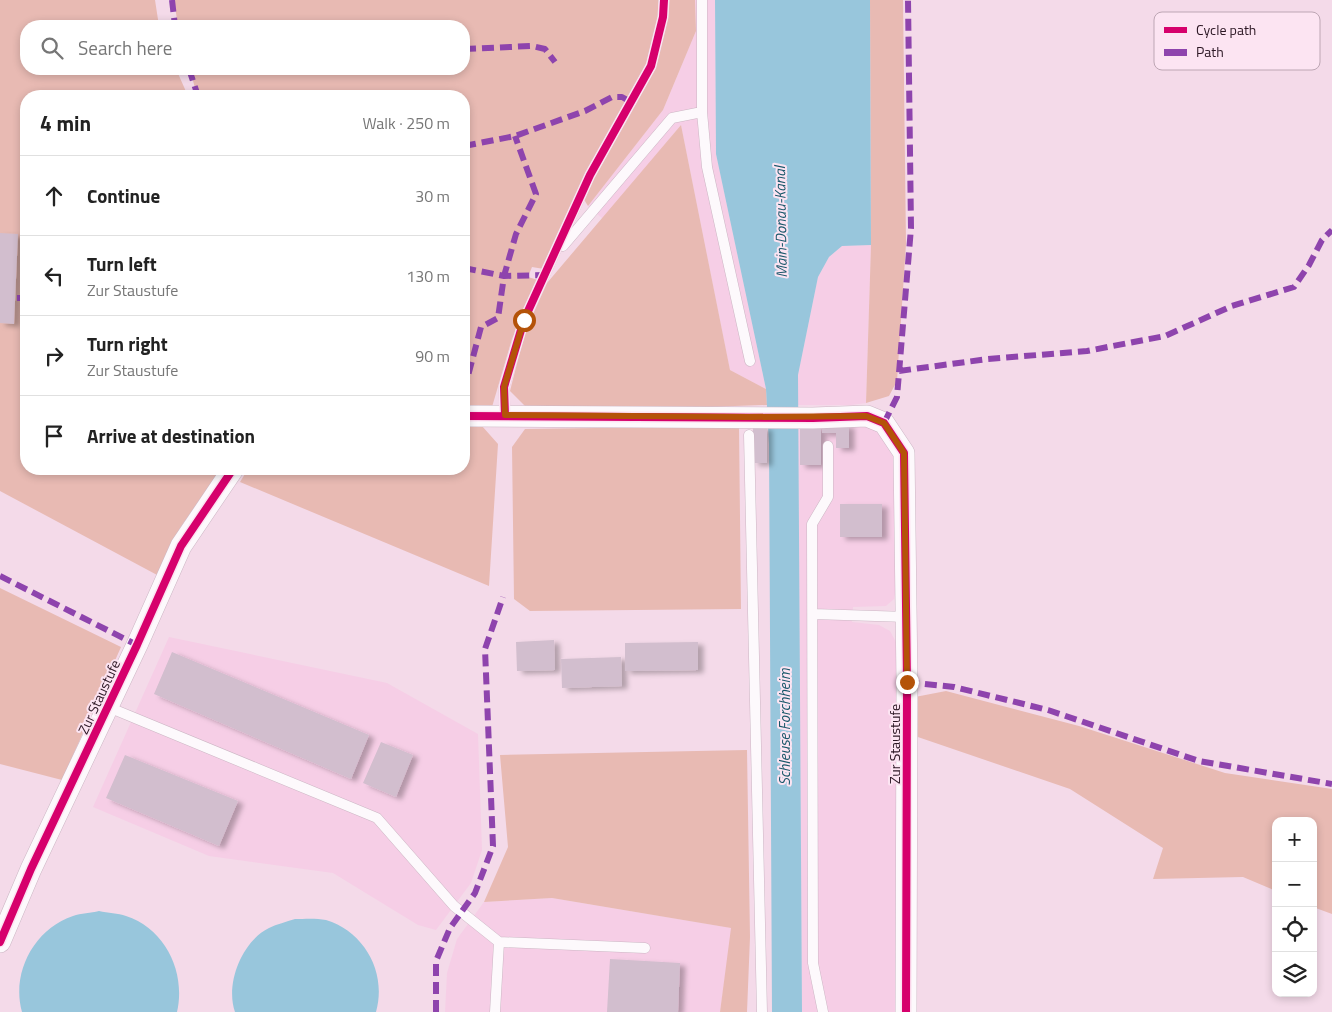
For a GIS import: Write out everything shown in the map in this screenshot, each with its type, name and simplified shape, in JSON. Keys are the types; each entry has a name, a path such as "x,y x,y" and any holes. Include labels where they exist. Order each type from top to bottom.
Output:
{"street":[{"name":"Zur Staustufe","path":"470,416 505,415 749,426 813,418 866,416 884,423 904,453 907,617 906,1012"},
{"name":"Zur Staustufe","path":"0,942 31,869 108,707 181,546 228,475"}],"lane":[{"path":"505,415 504,387 524,320 590,175 651,66 663,17 664,0"},
{"path":"702,0 702,112 707,167 750,362"},
{"path":"555,255 672,118 702,112"},
{"path":"749,426 762,1012"},
{"path":"823,1012 813,963 812,524 828,497 828,446"},
{"path":"812,614 907,617"},
{"path":"108,707 377,818 454,906 499,942 645,948"},
{"path":"495,1012 499,942"}],"shaded area":[{"path":"0,0 155,0 158,20 20,20 20,75 179,75 185,90 20,90 20,475 217,475 180,528 159,576 0,491"},
{"path":"174,0 695,0 696,31 663,110 588,206 580,193 544,269 532,267 528,277 538,280 512,339 492,407 470,409 470,90 195,90 192,75 470,75 470,20 177,20"},
{"path":"695,0 715,0 716,154 766,389 730,370 681,125 603,219 588,206 663,110 696,31"},
{"path":"870,0 903,0 906,244 897,381 889,396 866,403 871,245"},
{"path":"681,125 730,370 766,389 767,405 676,408 526,407 510,391 525,332 547,283"},
{"path":"871,245 866,403 851,405 798,405 798,375 818,277 829,257 842,246"},
{"path":"798,422 872,427 883,434 895,452 897,580 894,599 886,606 853,607 852,622 879,625 890,631 896,642 900,1012 802,1012"},
{"path":"470,426 482,426 498,444 489,586 240,482 244,475 470,475"},
{"path":"739,426 741,609 530,611 514,599 512,447 525,429"},
{"path":"0,588 121,647 62,780 0,764"},
{"path":"169,637 387,683 478,734 482,850 471,883 436,930 418,925 333,873 209,856 93,807"},
{"path":"946,691 1079,726 1225,773 1332,789 1332,914 1317,908 1317,817 1272,817 1272,889 1243,877 1153,879 1163,848 1070,789 912,735 915,697"},
{"path":"747,750 750,937 747,1012 720,1012 731,928 552,898 484,902 508,847 500,755"},
{"path":"552,898 732,928 720,1012 445,1012 447,973 457,939 484,902"}],"water":[{"path":"715,0 870,0 871,245 842,246 829,257 818,277 798,375 802,1012 772,1012 769,444 766,389 716,154"},
{"path":"99,911 123,915 140,922 162,942 170,954 178,982 177,1012 22,1012 19,997 23,968 37,942 59,922 76,915"},
{"path":"295,919 326,920 352,934 362,944 370,956 378,983 379,997 376,1012 235,1012 232,1001 232,989 238,964 244,953 259,934"}],"building":[{"path":"0,233 18,234 14,324 0,323"},
{"path":"822,425 849,425 849,448 836,448 836,433 822,433"},
{"path":"800,426 821,426 821,465 800,465"},
{"path":"753,427 767,427 767,463 753,463"},
{"path":"840,504 882,504 882,537 840,537"},
{"path":"554,640 555,670 517,671 516,642"},
{"path":"698,642 698,670 625,671 625,643"},
{"path":"172,652 369,735 351,779 154,694"},
{"path":"621,657 622,686 562,688 561,659"},
{"path":"381,742 413,755 396,797 363,783"},
{"path":"125,755 238,801 219,846 106,798"},
{"path":"610,959 680,963 678,1012 607,1012"}],"marked path":[{"path":"172,0 174,20"},
{"path":"884,423 897,397 911,228 908,0"},
{"path":"470,49 532,46 545,49 555,62"},
{"path":"191,75 196,90"},
{"path":"470,145 515,136 585,111 612,97 622,97 631,102"},
{"path":"470,368 481,327 498,318 504,276 516,234 536,194 515,136"},
{"path":"899,371 988,359 1087,351 1165,336 1232,306 1294,287 1309,265 1322,240 1332,230"},
{"path":"470,269 504,276 546,275"},
{"path":"0,576 137,645"},
{"path":"436,1012 436,961 450,928 475,893 493,846 485,649 503,597"},
{"path":"907,682 954,687 1048,710 1199,761 1332,784"}],"cycle path":[{"path":"505,415 504,387 524,320 590,175 651,66 663,17 664,0"},
{"path":"470,416 813,418 867,416 884,423 904,453 907,682 906,1012"},
{"path":"0,942 31,869 137,645 181,546 229,475"}],"route":[{"path":"524,320 504,387 505,415 813,418 866,416 884,423 904,453 907,682"}],"water label":[{"name":"Main-Donau-Kanal","path":"781,222"},
{"name":"Schleuse Forchheim","path":"785,727"}]}
